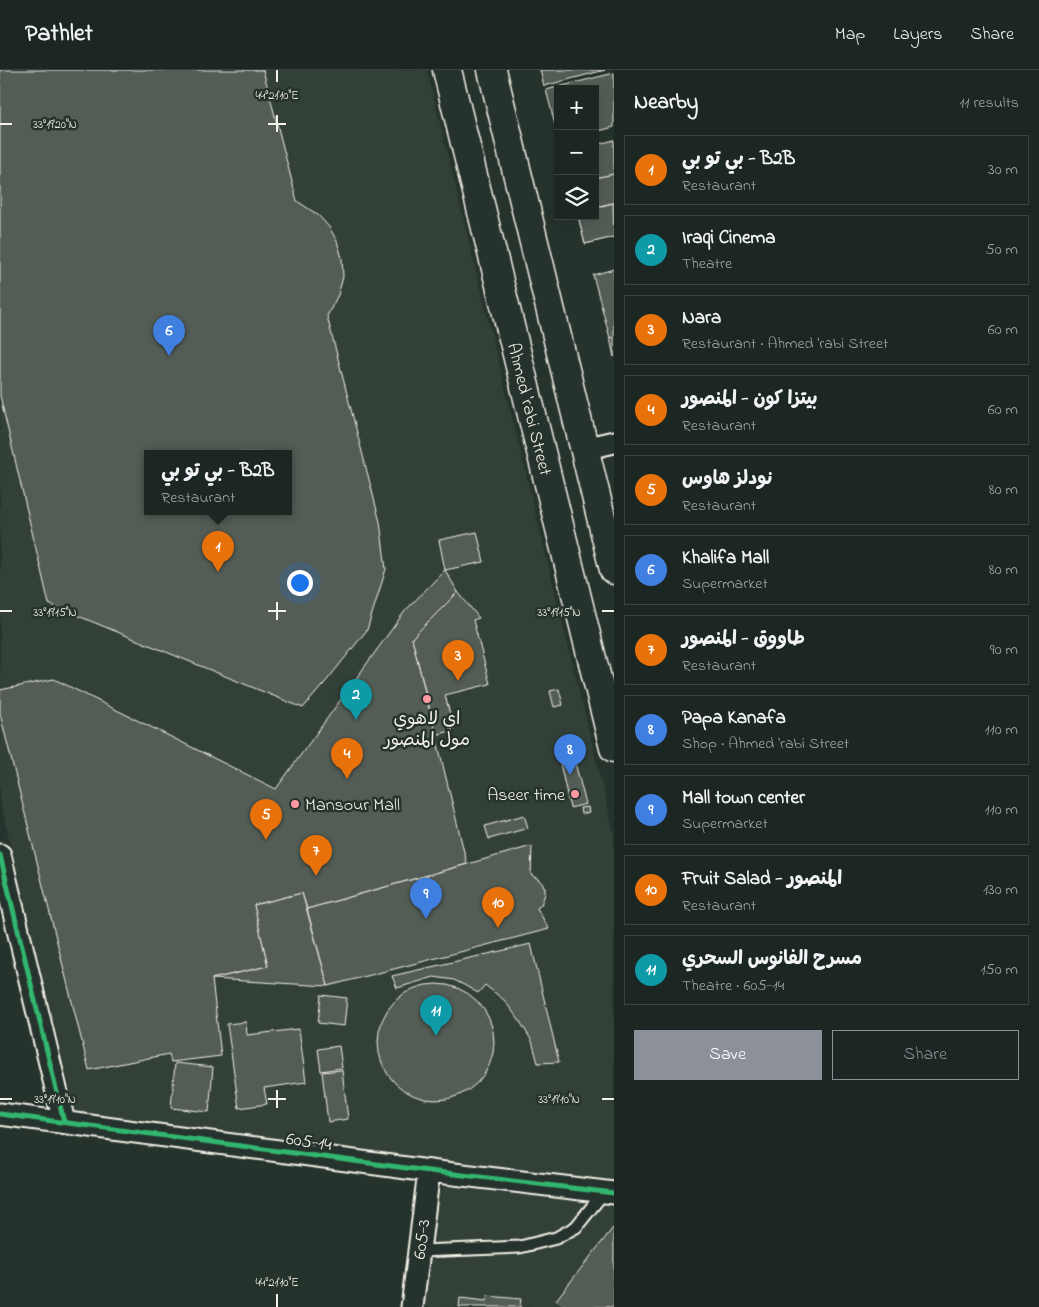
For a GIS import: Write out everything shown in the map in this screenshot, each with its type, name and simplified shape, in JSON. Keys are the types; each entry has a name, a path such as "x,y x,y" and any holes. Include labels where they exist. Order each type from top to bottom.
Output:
{"main road":[{"name":"Ahmed 'rabi Street","path":"447,70 614,748"},
{"path":"492,70 584,449 608,516 614,570"}],"street":[{"path":"584,449 614,442"},
{"path":"0,855 9,929 64,1122"},
{"name":"605-14","path":"0,1114 429,1171 609,1192"},
{"name":"605-3","path":"412,1307 429,1171"}],"lane":[{"path":"420,1251 520,1247 556,1238 576,1227 609,1192"}],"shaded area":[{"path":"0,70 427,70 614,833 614,1182 79,1117 75,1113 0,802"},
{"path":"444,1186 614,1205 614,1307 422,1307 437,1197"}],"building":[{"path":"0,70 263,70 297,201 318,215 329,227 337,241 342,258 343,277 338,295 327,316 380,522 386,569 367,630 303,708 49,604 0,396"},
{"path":"540,70 605,70 544,86"},
{"path":"614,73 614,127 599,131 599,85 566,85"},
{"path":"554,88 554,121 546,90"},
{"path":"614,140 614,174 599,177 599,144"},
{"path":"614,174 614,203 599,206 599,177"},
{"path":"613,203 614,237 585,244 579,220 599,220 599,206"},
{"path":"613,203 614,237 585,244 579,220 599,220 599,207"},
{"path":"614,269 614,337 610,338 593,275"},
{"path":"614,337 614,357 610,338"},
{"path":"477,532 484,562 445,570 439,540"},
{"path":"445,570 458,592 412,638 467,864 307,909 302,893 254,905 268,966 212,979 221,1056 171,1062 169,1054 89,1070 0,714 0,690 54,679 276,789 405,611"},
{"path":"458,592 479,618 473,620 490,684 445,695 454,730 436,735 412,638"},
{"path":"559,689 563,705 554,707 550,691"},
{"path":"574,759 586,804 570,808 560,763"},
{"path":"588,807 589,813 581,814 580,808"},
{"path":"524,815 528,828 489,839 485,826"},
{"path":"532,846 531,875 538,879 545,888 541,905 537,908 549,929 328,986 307,909"},
{"path":"302,893 328,986 212,979 268,966 254,905"},
{"path":"531,944 559,1062 538,1063 532,1041 519,1020 504,1000 485,985 478,993 454,980 434,977 397,988 392,976"},
{"path":"436,984 458,988 477,1001 490,1020 494,1042 490,1064 477,1083 458,1096 436,1100 414,1096 395,1083 382,1064 378,1042 382,1020 395,1001 414,988"},
{"path":"321,995 347,998 344,1026 318,1023"},
{"path":"246,1022 247,1035 299,1029 306,1082 264,1088 267,1104 239,1108 227,1024"},
{"path":"339,1046 342,1068 321,1071 318,1049"},
{"path":"175,1063 213,1067 209,1112 171,1108"},
{"path":"342,1070 348,1119 328,1122 322,1072"},
{"path":"613,1228 614,1307 567,1307 556,1300"},
{"path":"487,1296 521,1299 520,1307 459,1307 460,1298 486,1301"}],"cycle path":[{"path":"0,855 64,1122"},
{"path":"0,1114 429,1171 614,1193"}],"place":[{"name":"Khalifa Mall","path":"169,356"},
{"name":"بي تو بي - B2B","path":"218,572"},
{"name":"Nara","path":"458,681"},
{"name":"اي لاهوي مول المنصور","path":"427,699"},
{"name":"Iraqi Cinema","path":"356,720"},
{"name":"Papa Kanafa","path":"570,775"},
{"name":"بيتزا كون - المنصور","path":"347,779"},
{"name":"Aseer time","path":"575,794"},
{"name":"Mansour Mall","path":"295,804"},
{"name":"نودلز هاوس","path":"266,840"},
{"name":"طاووق - المنصور","path":"316,876"},
{"name":"Mall town center","path":"426,919"},
{"name":"Fruit Salad - المنصور","path":"498,928"},
{"name":"مسرح الفانوس السحري","path":"436,1036"}]}
